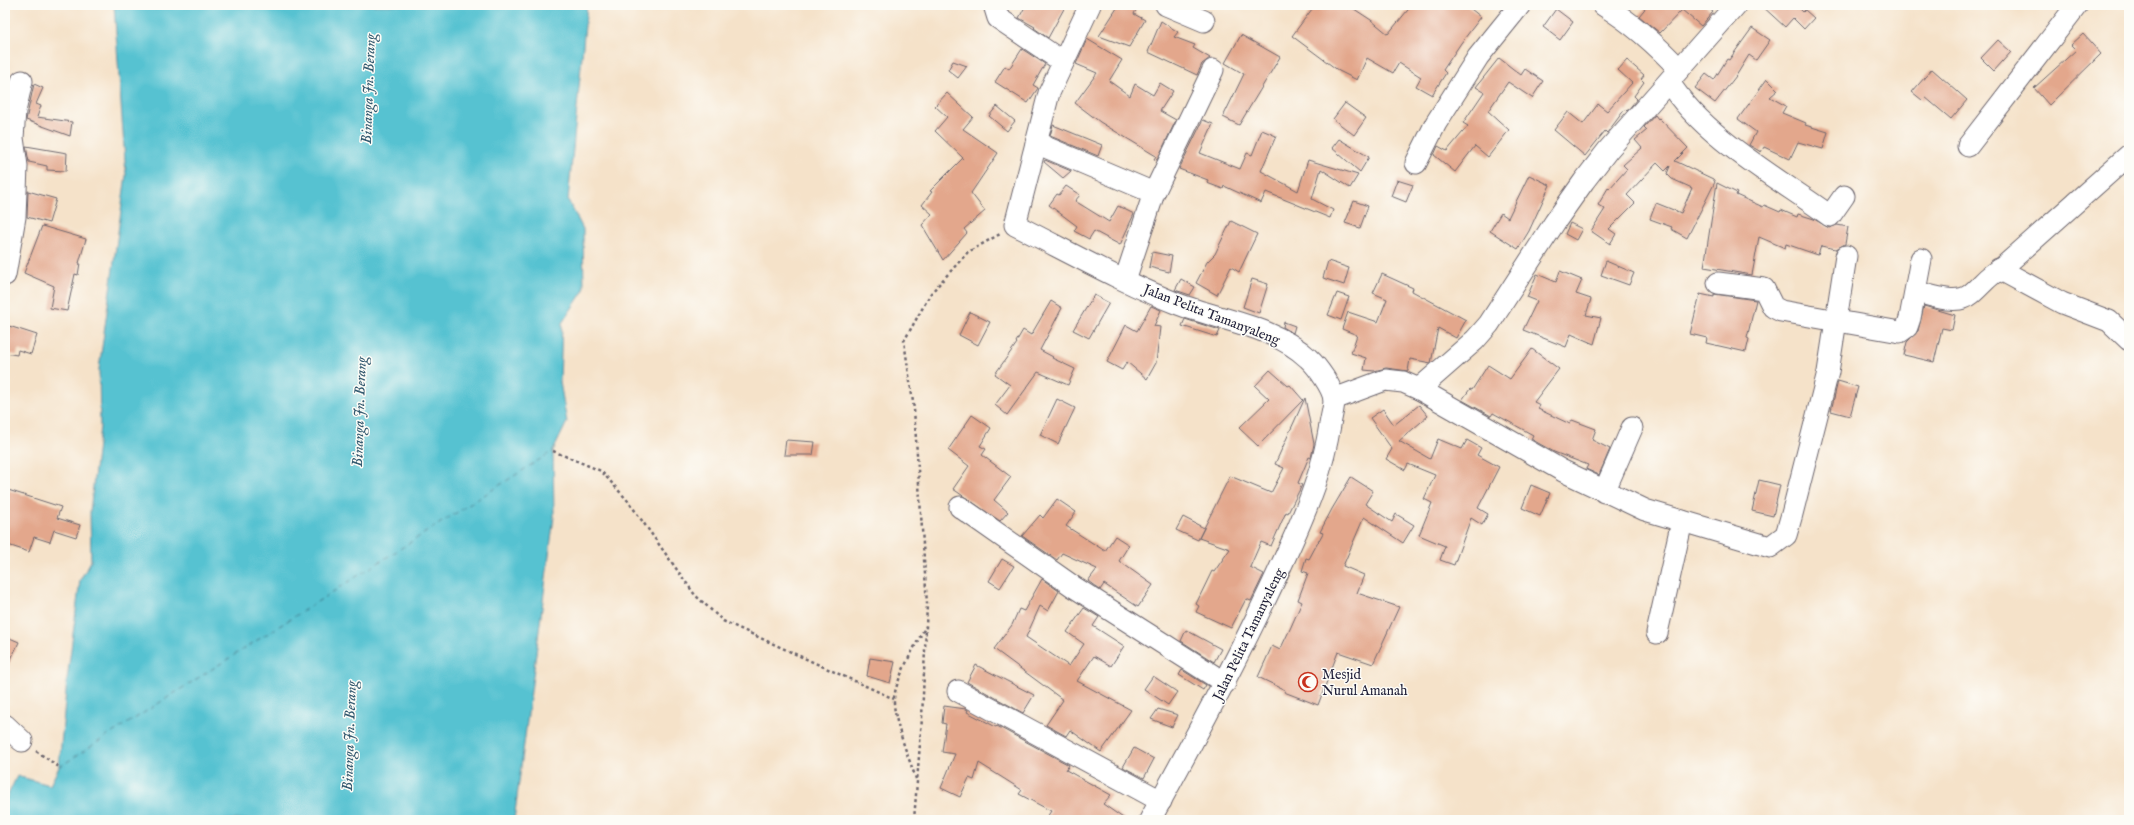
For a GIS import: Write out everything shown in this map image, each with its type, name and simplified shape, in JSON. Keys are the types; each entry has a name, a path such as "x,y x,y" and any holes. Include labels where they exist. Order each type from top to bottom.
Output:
{"street":[{"path":"994,5 998,18 1063,62"},
{"path":"1016,225 1048,92 1090,5"},
{"path":"1166,5 1204,21"},
{"path":"1416,163 1436,123 1478,57 1520,5"},
{"path":"1603,5 1631,23 1664,52 1674,76 1678,95 1689,108 1742,155 1830,216 1844,196"},
{"path":"1419,389 1475,340 1489,324 1539,245 1584,180 1608,150 1736,5"},
{"path":"1968,146 2077,5"},
{"path":"1125,280 1154,193 1213,70"},
{"path":"5,275 15,217 17,166 13,138 15,111 22,81"},
{"path":"1036,143 1154,193"},
{"path":"1916,292 1950,299 1965,298 1991,273 1999,269 2129,155"},
{"name":"Jalan Pelita Tamanyaleng","path":"1016,225 1125,280 1178,304 1268,334 1290,345 1308,358 1322,373 1334,399 1320,475 1269,594 1225,684 1150,820"},
{"path":"1334,399 1385,380 1403,382 1419,389 1474,422 1604,492 1645,510 1770,547 1786,535 1828,372 1846,256"},
{"path":"1718,283 1761,288 1766,292 1777,310 1900,332 1908,327 1916,292 1921,259"},
{"path":"1999,269 2062,303 2108,321 2129,340"},
{"path":"1604,492 1632,428"},
{"path":"960,507 1074,587 1225,684"},
{"path":"1657,634 1682,521"},
{"path":"958,691 1161,801"},
{"path":"5,725 22,741"}],"path":[{"path":"914,820 922,718 927,604 914,409 904,341 931,293 968,252 1016,225"},
{"path":"553,451 601,471 628,502 695,595 723,621 894,699"},
{"path":"916,782 902,735 894,699 901,677 926,626"},
{"path":"22,741 59,767"}],"water":[{"name":"Binanga Jn. Berang","path":"114,5 587,5 568,200 583,229 584,290 562,323 560,382 567,422 553,451 554,517 514,820 5,820 5,801 17,776 50,785 59,767 67,680 80,580 91,561 90,512 100,427 99,369 126,175"}],"building":[{"path":"1026,5 1066,5 1048,38 1034,28 1035,27 1019,18"},
{"path":"1119,5 1128,5 1136,10 1134,14 1145,20 1129,47 1099,36"},
{"path":"1315,5 1348,5 1371,20 1388,34 1412,5 1466,5 1481,17 1443,70 1446,73 1432,95 1416,86 1421,77 1399,63 1393,73 1367,58 1357,80 1339,71 1292,36"},
{"path":"1648,5 1705,5 1713,12 1701,26 1682,10 1660,33 1639,16"},
{"path":"1761,5 1804,5 1800,9 1803,12 1805,10 1814,18 1804,29 1793,18 1785,27"},
{"path":"1556,9 1573,22 1560,40 1543,27"},
{"path":"1161,21 1178,32 1174,37 1195,45 1193,48 1210,58 1202,64 1197,75 1148,52"},
{"path":"1752,28 1770,40 1756,60 1749,55 1736,76 1715,103 1695,88 1706,74 1714,80 1727,59 1729,60"},
{"path":"2083,34 2101,54 2049,105 2034,88 2076,50 2071,45"},
{"path":"1241,35 1280,57 1239,125 1223,117 1244,74 1225,63"},
{"path":"1087,39 1122,60 1109,81 1130,96 1135,84 1153,95 1160,83 1173,91 1160,111 1176,120 1157,160 1154,159 1156,156 1100,122 1075,103 1097,73 1076,64"},
{"path":"1998,40 2011,52 1994,71 1981,58"},
{"path":"1022,49 1045,64 1033,85 1038,88 1028,103 995,82 1005,66 1009,69"},
{"path":"1499,58 1521,75 1525,69 1543,81 1532,98 1508,82 1488,111 1509,130 1488,157 1475,146 1455,172 1434,155 1438,146 1447,151 1468,126 1463,123 1484,92 1476,87"},
{"path":"1627,60 1644,75 1641,79 1644,82 1634,96 1637,99 1627,111 1625,109 1607,133 1605,131 1585,156 1554,130 1568,112 1583,124 1598,104 1607,111 1632,83 1618,70"},
{"path":"953,61 967,66 958,78 948,70"},
{"path":"1932,69 1967,100 1951,119 1925,97 1922,100 1912,92"},
{"path":"1767,79 1778,90 1770,97 1786,106 1782,113 1806,123 1805,125 1828,132 1823,149 1798,142 1790,159 1764,147 1761,152 1749,145 1756,132 1738,119"},
{"path":"34,84 43,88 36,104 41,106 37,117 72,122 70,136 26,120"},
{"path":"947,93 973,117 963,129 998,153 971,193 985,211 964,229 967,233 943,260 922,225 932,214 922,205 932,192 930,191 963,158 935,131 947,117 935,106"},
{"path":"1345,103 1366,118 1354,135 1333,119"},
{"path":"997,106 1015,121 1007,131 989,116"},
{"path":"1655,115 1688,148 1675,161 1713,179 1715,182 1687,238 1671,229 1672,227 1650,219 1656,203 1681,213 1692,188 1672,179 1667,174 1670,166 1665,171 1657,163 1627,195 1635,203 1609,229 1616,234 1610,244 1591,231 1605,209 1598,205 1608,188 1609,189 1627,169 1623,165 1642,148 1635,140 1647,130 1644,127"},
{"path":"1203,120 1213,124 1200,153 1240,169 1247,153 1252,155 1262,130 1276,136 1261,171 1298,191 1308,160 1358,175 1350,188 1321,169 1312,199 1333,210 1330,218 1266,192 1261,203 1224,186 1223,189 1207,183 1208,180 1179,169"},
{"path":"1053,125 1102,145 1098,156 1050,136"},
{"path":"1339,139 1369,157 1360,172 1332,148"},
{"path":"26,146 67,153 66,171 47,170 47,166 29,162"},
{"path":"1045,160 1071,171 1063,178 1044,162"},
{"path":"1529,175 1550,185 1529,231 1518,249 1490,231 1501,213 1508,218"},
{"path":"1397,180 1413,185 1406,202 1391,196"},
{"path":"1717,183 1737,193 1736,195 1763,207 1764,205 1797,217 1798,214 1814,219 1829,228 1837,225 1848,227 1845,244 1836,249 1821,246 1818,255 1786,244 1785,248 1759,237 1752,275 1704,267"},
{"path":"1066,186 1080,195 1075,201 1109,222 1118,206 1134,214 1120,245 1094,231 1089,239 1074,231 1077,226 1049,205 1057,194 1059,195"},
{"path":"28,191 56,199 49,223 27,217"},
{"path":"1354,201 1368,206 1360,228 1345,223"},
{"path":"1231,221 1257,234 1239,272 1231,267 1217,295 1196,283 1207,262 1215,254"},
{"path":"1570,223 1582,229 1576,240 1565,234"},
{"path":"42,226 86,239 79,263 78,275 75,274 67,311 50,308 54,286 24,273"},
{"path":"1152,252 1172,256 1169,272 1149,267"},
{"path":"1328,261 1349,268 1344,285 1323,278"},
{"path":"1606,261 1634,273 1629,285 1601,275"},
{"path":"1560,271 1582,280 1576,294 1591,299 1586,315 1601,318 1594,344 1571,334 1566,347 1523,330 1537,301 1527,297 1537,274 1556,282"},
{"path":"1382,274 1413,288 1412,291 1466,320 1456,338 1438,328 1431,363 1410,359 1408,371 1386,368 1374,371 1364,370 1366,358 1351,353 1357,335 1342,329 1348,312 1378,322 1387,299 1373,293"},
{"path":"1181,279 1195,287 1190,295 1175,290"},
{"path":"1252,279 1268,284 1259,313 1243,307"},
{"path":"1337,293 1349,297 1341,320 1328,315"},
{"path":"1700,294 1714,297 1714,294 1756,300 1747,338 1749,339 1746,352 1706,343 1707,338 1690,334"},
{"path":"1094,295 1109,303 1089,338 1073,330"},
{"path":"1051,301 1062,308 1040,350 1053,357 1052,358 1075,369 1068,385 1038,372 1007,415 995,405 1010,385 995,374 1017,343 1016,342 1023,330 1031,335"},
{"path":"1151,306 1161,310 1154,326 1160,327 1156,363 1147,379 1127,362 1122,370 1107,362 1126,325 1137,331"},
{"path":"1924,306 1955,315 1952,330 1942,328 1934,362 1904,355 1907,342 1918,331"},
{"path":"970,312 990,322 978,345 959,335"},
{"path":"1185,319 1220,330 1217,337 1182,326"},
{"path":"1284,322 1295,326 1293,333 1283,327"},
{"path":"9,326 37,335 31,354 18,350 17,355 5,353"},
{"path":"1532,349 1559,369 1534,402 1540,405 1538,409 1570,424 1572,420 1596,429 1592,440 1610,449 1599,475 1586,469 1588,465 1554,452 1531,439 1533,435 1493,413 1491,416 1462,400 1470,389 1472,390 1488,365 1510,379"},
{"path":"1270,370 1288,386 1290,385 1303,400 1258,446 1239,428 1269,399 1255,386"},
{"path":"1838,381 1858,387 1850,416 1831,411"},
{"path":"1305,398 1314,444 1311,458 1309,457 1298,483 1302,485 1288,513 1286,512 1271,546 1261,542 1250,567 1264,574 1251,601 1246,599 1231,628 1196,612 1199,606 1196,604 1212,571 1214,572 1230,549 1199,538 1230,476 1271,493 1284,468 1275,464"},
{"path":"1057,399 1075,408 1058,444 1040,435"},
{"path":"1419,405 1428,416 1399,441 1430,459 1438,439 1462,449 1467,440 1481,448 1477,455 1499,467 1478,508 1488,514 1482,525 1471,518 1454,565 1440,560 1445,546 1419,535 1432,503 1424,499 1435,475 1408,464 1405,470 1386,459 1392,449 1370,418 1383,409 1394,425"},
{"path":"972,415 991,428 980,446 986,449 982,455 1011,477 994,500 1008,512 1000,521 953,489 969,466 948,450"},
{"path":"786,440 815,442 813,455 784,455"},
{"path":"1351,477 1373,491 1365,504 1392,522 1396,514 1414,525 1403,543 1364,517 1343,566 1364,575 1357,593 1399,607 1373,664 1338,652 1318,705 1284,692 1285,690 1258,677 1272,646 1280,650 1290,629 1302,602 1298,600 1308,573 1302,571 1306,558 1309,559 1323,533 1320,532"},
{"path":"1759,480 1780,485 1773,516 1752,511"},
{"path":"1531,485 1550,493 1540,516 1522,508"},
{"path":"5,489 61,507 57,518 80,525 76,537 54,530 50,542 34,537 29,552 5,544"},
{"path":"1057,499 1076,512 1066,526 1105,551 1115,536 1129,545 1119,561 1153,585 1138,607 1104,584 1100,590 1088,581 1097,569 1062,553 1057,560 1022,536 1040,515 1043,518"},
{"path":"1183,517 1204,528 1198,540 1176,530"},
{"path":"1002,559 1014,566 1000,588 989,581"},
{"path":"1042,579 1059,591 1048,611 1040,606 1026,637 1069,666 1084,644 1067,632 1084,608 1099,617 1093,626 1124,646 1111,666 1094,656 1077,681 1131,710 1101,752 1070,730 1066,736 1046,725 1063,700 994,649 1012,625 1019,609 1024,611"},
{"path":"1186,630 1221,649 1214,662 1181,641"},
{"path":"5,636 19,642 5,672"},
{"path":"870,658 895,662 890,683 867,676"},
{"path":"976,665 1034,695 1023,713 967,682"},
{"path":"1182,670 1206,685 1203,690 1179,675"},
{"path":"1153,676 1177,692 1168,705 1144,689"},
{"path":"944,706 966,709 968,710 967,712 996,727 997,726 1069,765 1066,770 1111,795 1103,804 1126,820 1045,820 1051,811 1019,794 1022,790 979,763 974,780 969,778 960,797 941,788 955,754 942,752 946,724 942,723"},
{"path":"1158,709 1178,715 1172,727 1151,719"},
{"path":"1134,748 1154,759 1144,778 1123,767"}],"ferry route":[{"path":"59,767 553,451"}],"place":[{"name":"Mesjid Nurul Amanah","path":"1308,682"}]}
